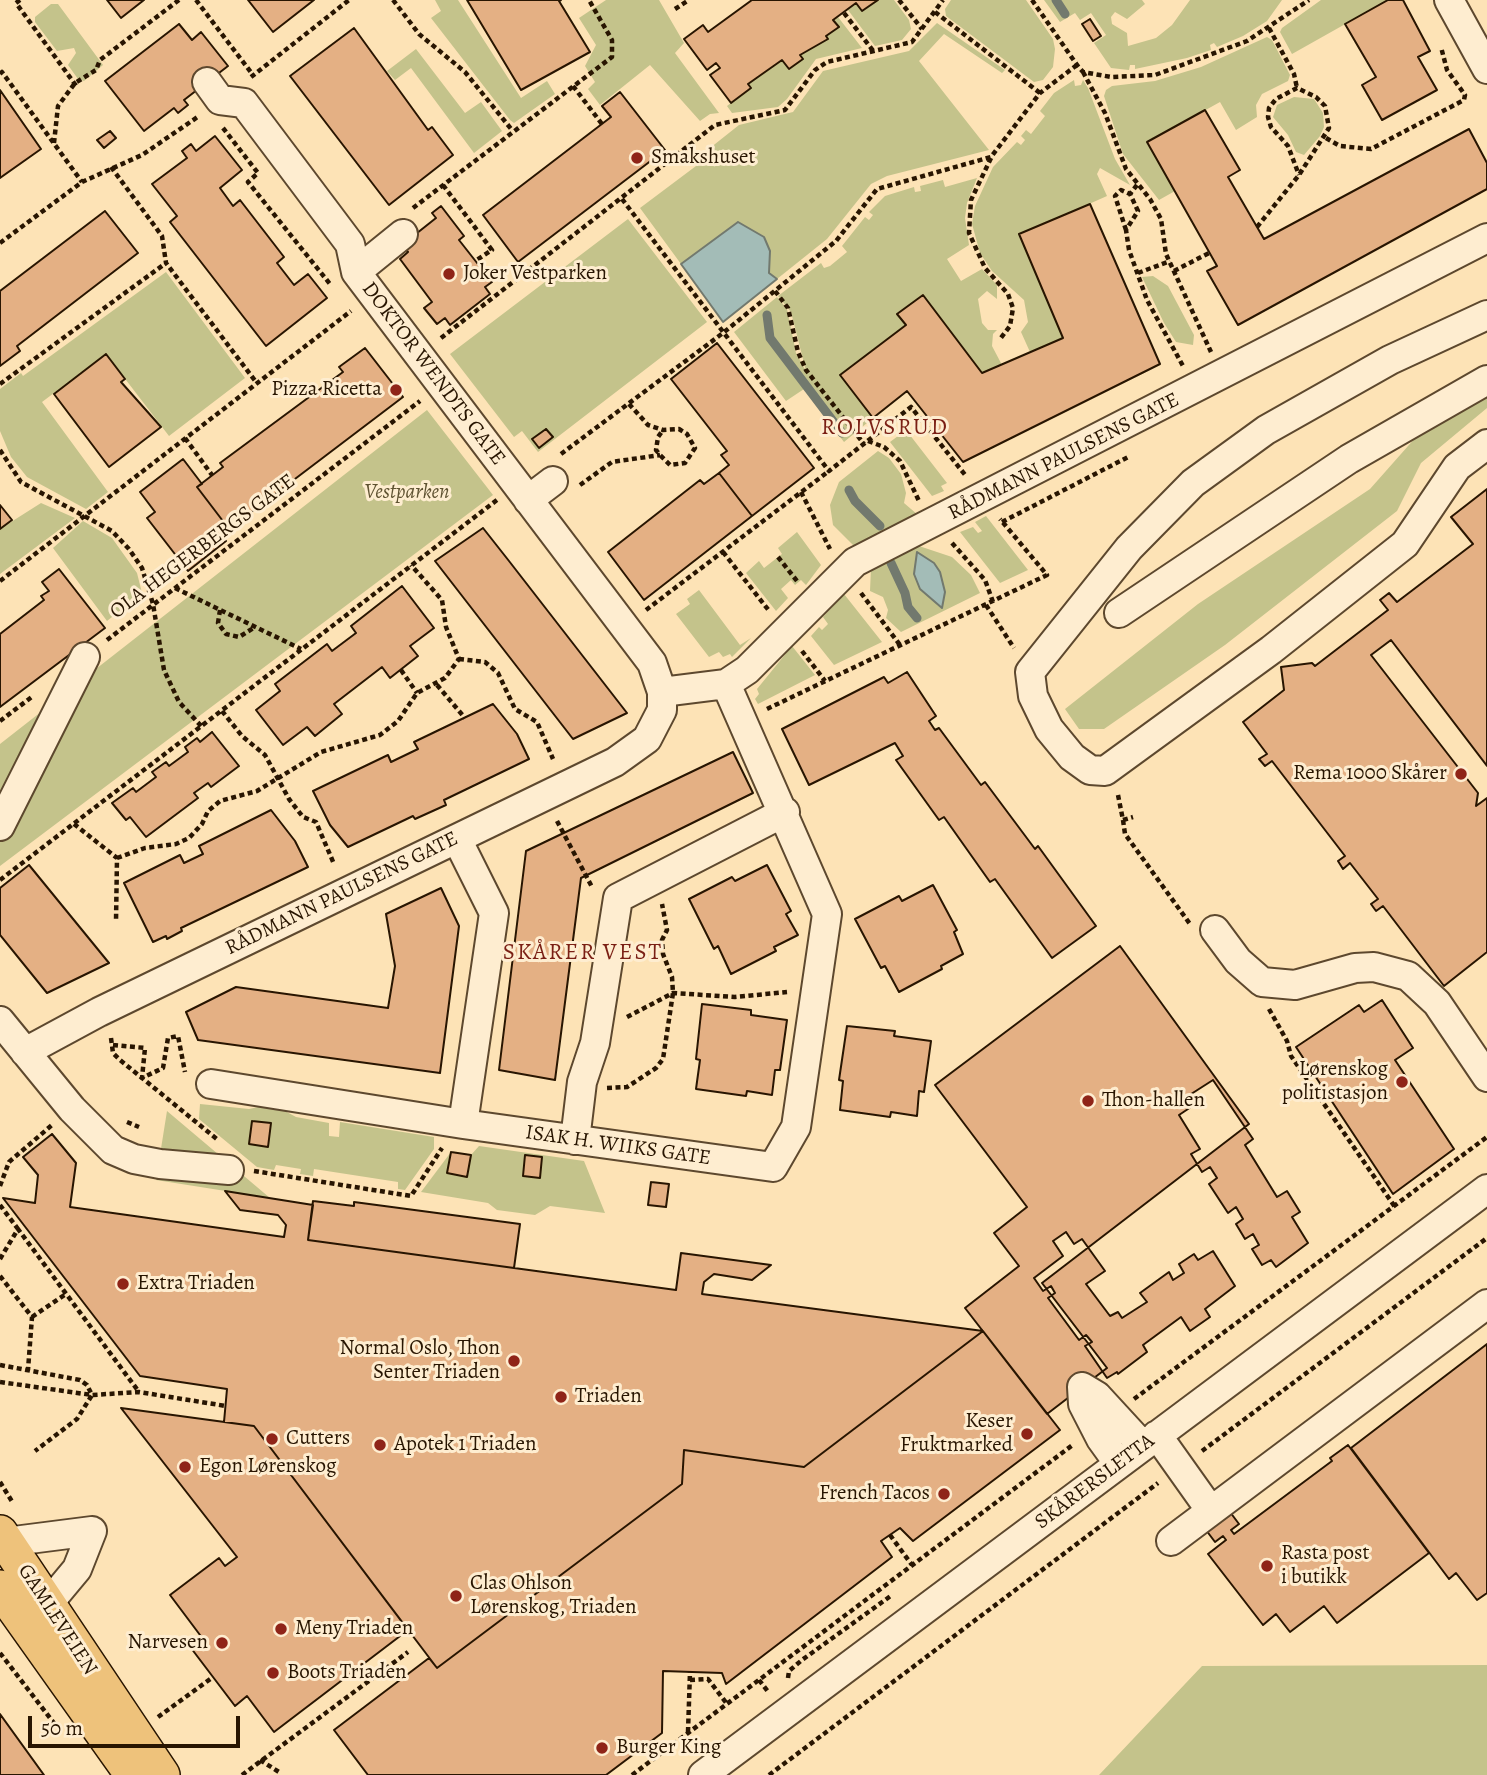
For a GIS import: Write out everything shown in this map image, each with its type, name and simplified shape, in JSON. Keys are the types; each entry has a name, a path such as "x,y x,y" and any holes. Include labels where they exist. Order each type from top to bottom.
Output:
{"main road":[{"name":"GAMLEVEIEN","path":"3,1537 162,1775"},
{"name":"GAMLEVEIEN","path":"0,1588 133,1775"}],"street":[{"path":"1449,0 1487,69"},
{"name":"DOKTOR WENDTS GATE","path":"212,97 244,103 350,244 356,272 647,655 661,684"},
{"path":"356,272 405,223"},
{"name":"RÅDMANN PAULSENS GATE","path":"25,1052 99,1012 615,762 632,751 655,729 662,710 661,684 708,688 726,684 747,670 855,562 1487,239"},
{"path":"1487,315 1390,360 1266,430 1193,483 1129,548 1030,672 1033,696 1048,730 1072,757 1090,770 1105,771 1271,650 1405,544 1457,467 1487,444"},
{"path":"1119,614 1349,459 1487,380"},
{"path":"528,500 562,475"},
{"path":"0,825 85,657"},
{"path":"726,684 741,722 785,812 827,914 815,988"},
{"path":"575,1140 582,1085 599,1019 618,898 785,812"},
{"path":"457,839 494,913 459,1123"},
{"path":"1206,931 1262,982 1295,985 1354,968 1374,967 1408,975 1437,1003 1487,1077"},
{"name":"ISAK H. WIIKS GATE","path":"199,1084 773,1167 796,1127 815,988"},
{"path":"0,1021 94,1134 113,1150 134,1159 160,1164 233,1160"},
{"name":"SKÅRERSLETTA","path":"703,1775 1487,1189"},
{"path":"1171,1541 1487,1304"},
{"path":"1119,1464 1083,1404 1082,1387 1097,1396 1180,1467 1212,1511"},
{"path":"3,1537 92,1531 77,1569 47,1605"}],"path":[{"path":"20,0 16,3 76,85"},
{"path":"54,143 58,106 76,85 96,70 100,60 179,0"},
{"path":"196,0 253,75"},
{"path":"0,243 82,182 111,166 142,155 212,97 253,75 349,0"},
{"path":"393,0 419,34 465,72 512,130"},
{"path":"405,223 443,185 512,130 612,57 615,47 589,0"},
{"path":"674,9 689,0"},
{"path":"899,0 922,29"},
{"path":"418,355 715,125 785,110 820,66 905,46 922,29 943,0"},
{"path":"1032,0 1083,72 1105,113 1126,169 1161,219 1170,261 1222,375"},
{"path":"1083,72 1111,78 1155,75 1247,41 1309,0"},
{"path":"935,12 1040,93"},
{"path":"844,13 874,52"},
{"path":"1269,28 1294,74 1297,88"},
{"path":"1326,138 1340,146 1371,149 1464,100 1465,95 1447,70 1437,35"},
{"path":"1000,339 1010,326 1013,308 1008,294 985,268 974,250 969,233 971,200 991,157 1040,93 1077,65"},
{"path":"0,74 2,72 82,182"},
{"path":"573,86 602,124"},
{"path":"1257,227 1326,138 1329,128 1325,106 1316,97 1297,88"},
{"path":"1297,88 1276,99 1269,108 1268,117 1271,127 1288,146 1299,175"},
{"path":"212,97 258,173 248,182 334,289"},
{"path":"562,475 629,404 723,333 836,241 877,189 991,157"},
{"path":"111,166 162,236 166,263 256,382"},
{"path":"443,185 492,250 475,261"},
{"path":"1130,194 1138,185"},
{"path":"1126,230 1138,211 1130,194 1121,190 1115,196 1126,230 1129,250 1147,300 1172,344"},
{"path":"622,199 829,471"},
{"path":"1174,271 1209,253"},
{"path":"1138,273 1170,261"},
{"path":"0,384 166,263"},
{"path":"775,291 788,308 798,352 806,370 864,444"},
{"path":"342,300 358,320"},
{"path":"0,581 351,311"},
{"name":"OLA HEGERBERGS GATE","path":"85,657 424,398 414,390"},
{"path":"629,404 648,425 663,430 679,429 687,434 695,448 692,456 679,466 670,465 656,450 658,437 663,430"},
{"path":"643,612 911,407 1047,575 741,722"},
{"path":"185,438 212,475"},
{"path":"0,450 21,482 112,531 129,549 142,568 153,604 164,670 179,702 202,727"},
{"path":"562,475 612,462 660,455"},
{"path":"0,880 500,498"},
{"path":"778,557 798,582"},
{"path":"411,565 442,600 446,627 459,659"},
{"path":"175,588 301,649"},
{"path":"220,610 218,623 226,634 239,637 255,627"},
{"path":"117,858 145,848 176,844 189,838 202,824 208,811 220,801 257,790 321,752 380,735 398,721 417,693 437,685 459,659"},
{"path":"459,659 485,662 498,673 515,709 537,722 553,759"},
{"path":"401,670 417,693"},
{"path":"437,685 465,718"},
{"path":"0,721 42,689"},
{"path":"222,710 242,736 265,755 289,799 303,817 316,822 334,864"},
{"path":"553,814 590,886 603,896 618,898"},
{"path":"1123,820 1125,834 1206,931"},
{"path":"74,824 117,858"},
{"path":"116,921 117,858"},
{"path":"582,1085 618,1090 656,1068 663,1059 673,993 672,977 663,954 667,917 650,882"},
{"path":"599,1019 621,1020 673,993 735,997 815,988"},
{"path":"1264,999 1287,1041 1291,1056 1395,1208"},
{"path":"142,1078 163,1068 168,1038 178,1036 199,1084"},
{"path":"142,1078 145,1048 112,1042 113,1053 142,1078 195,1121 233,1160 255,1172 411,1196 459,1123"},
{"path":"193,1108 195,1121"},
{"path":"0,1186 9,1162 52,1125"},
{"path":"1127,1404 1487,1138"},
{"path":"0,1205 139,1392"},
{"path":"0,1259 18,1229"},
{"path":"769,1775 1487,1238"},
{"path":"0,1276 32,1317 28,1370"},
{"path":"32,1317 50,1301 66,1294"},
{"path":"0,1365 80,1380 88,1385 92,1395"},
{"path":"0,1382 92,1395 139,1392 226,1406"},
{"path":"35,1451 76,1419 92,1395"},
{"path":"632,1775 1076,1443"},
{"path":"890,1535 912,1565"},
{"path":"0,1653 58,1729"},
{"path":"242,1775 408,1653"},
{"path":"688,1732 690,1672"},
{"path":"154,1720 213,1677"},
{"path":"690,1680 708,1679 727,1704"},
{"path":"260,1760 279,1772"}],"green space":[{"path":"435,0 458,0 521,98 547,81 555,94 514,123 510,120 431,18 441,11"},
{"path":"606,0 659,0 684,43 675,53 719,113 710,114 700,121 650,65 600,105 588,89 595,82 585,66 596,45 579,18"},
{"path":"878,0 894,0 909,20 911,29 902,40 875,46 848,10 856,3 863,11"},
{"path":"951,0 1026,0 1053,39 1053,67 1043,80 1034,82 946,16 945,9"},
{"path":"1044,0 1142,0 1145,4 1127,19 1115,12 1111,17 1112,24 1127,33 1128,46 1156,38 1172,25 1190,0 1282,0 1267,21 1243,36 1217,47 1214,43 1210,45 1211,50 1187,58 1135,69 1135,65 1130,65 1129,70 1111,68 1094,43 1106,35 1091,13 1080,20 1075,13 1060,22"},
{"path":"1321,0 1388,0 1292,54 1280,32 1282,28"},
{"path":"51,4 58,4 103,65 84,81 78,79 68,65 76,53 74,48 57,51 35,22 35,17"},
{"path":"838,17 862,48 816,59 778,107 732,113 727,106 750,88 748,84 782,60 789,69 803,59 800,55 827,39 826,36 838,27 833,20"},
{"path":"937,23 1005,70 1002,73 944,34 919,61 989,150 887,176 871,184 827,239 777,279 769,273 770,252 764,237 738,223 681,264 640,208 708,157 705,152 739,125 793,112 823,71 909,51"},
{"path":"1267,37 1272,40 1290,75 1288,81 1262,94 1256,105 1257,117 1236,130 1220,102 1148,142 1175,191 1159,200 1123,154 1104,96 1106,90 1112,86 1155,81 1201,67"},
{"path":"416,49 465,113 481,102 502,131 474,153 411,68 395,80 387,71"},
{"path":"1074,80 1075,86 1081,85 1083,80 1088,88 1115,159 1130,185 1100,168 1097,174 1107,196 1019,235 1063,338 1030,352 1021,332 1028,322 1024,300 992,271 980,253 972,224 975,206 993,167 1017,142 1021,145 1025,140 1021,136 1026,130 1031,134 1045,116 1040,111 1054,93"},
{"path":"1294,97 1314,99 1323,113 1324,127 1320,136 1304,155 1296,152 1288,135 1273,117 1277,105"},
{"path":"977,178 967,203 965,218 969,245 947,259 961,281 982,269 997,285 997,299 987,291 978,299 982,323 988,330 997,330 993,334 992,346 1002,365 982,373 922,295 898,314 906,325 840,375 873,418 844,442 804,389 786,401 734,332 777,297 787,309 796,353 806,371 791,312 778,296 821,263 824,268 830,266 847,252 842,246 865,217 869,220 873,215 869,212 885,196 914,187 915,192 921,191 920,186 943,180 945,187"},
{"path":"628,219 707,322 538,452 522,431 514,437 450,354"},
{"path":"166,272 245,378 169,436 106,354 42,402 108,492 86,509 27,477 11,457 0,431 0,389 21,373 23,376"},
{"path":"1153,276 1168,286 1194,335 1193,345 1176,342 1164,323 1142,277"},
{"path":"1487,392 1487,408 1421,463 1397,511 1225,645 1104,729 1079,729 1065,709 1198,604 1370,489 1416,437"},
{"name":"Vestparken","path":"427,410 493,495 0,866 0,744"},
{"path":"906,430 947,483 941,486 944,491 932,496 890,442"},
{"path":"878,451 889,458 901,474 906,493 904,503 918,515 854,546 833,525 830,505 839,482"},
{"path":"41,503 75,518 0,574 0,529"},
{"path":"986,516 1028,570 1000,583 960,532 973,527 978,533 982,531 975,522"},
{"path":"83,521 112,538 137,573 142,593 107,621 53,548"},
{"path":"797,532 821,565 806,585 801,580 795,585 791,580 781,589 788,598 776,611 746,573 759,561 764,568 782,554 778,548"},
{"path":"919,546 952,557 971,575 980,593 901,632 886,618 888,610 883,597 870,591 871,568"},
{"path":"699,590 740,645 751,638 732,657 730,654 723,657 719,652 709,657 676,614 690,604 687,599"},
{"path":"844,594 882,642 834,665 811,636 819,627 822,630 828,624 823,617"},
{"path":"792,646 815,675 758,704 755,699 759,694 757,689"},
{"path":"200,1104 249,1109 272,1104 296,1117 329,1123 329,1136 339,1137 340,1122 434,1137 434,1149 405,1190 398,1189 398,1182 314,1169 313,1176 300,1174 301,1169 276,1165 274,1170 257,1167 199,1119"},
{"path":"167,1111 270,1198 156,1180"},
{"path":"479,1146 584,1161 605,1213 550,1206 535,1215 497,1210 488,1203 421,1192 451,1152 471,1155"},
{"path":"1487,1665 1487,1775 1099,1775 1202,1666"}],"water":[{"path":"738,222 764,237 770,251 769,273 777,279 723,322 681,264"},
{"path":"917,552 934,563 940,572 945,592 942,608 920,589 914,574"}],"building":[{"path":"107,0 144,0 121,18"},
{"path":"248,0 314,0 273,32"},
{"path":"467,0 561,0 559,1 590,52 521,90"},
{"path":"752,0 878,0 862,11 856,3 833,20 839,27 826,36 828,39 800,55 803,59 789,69 782,60 748,84 751,88 731,103 710,75 720,68 716,63 707,70 684,39 703,25 708,32"},
{"path":"1388,0 1403,0 1430,51 1418,57 1437,90 1382,120 1362,85 1376,77 1345,24"},
{"path":"1090,19 1101,36 1093,41 1082,24"},
{"path":"179,24 192,40 201,32 228,66 184,100 188,105 178,113 174,108 144,131 105,81"},
{"path":"354,28 428,130 432,127 453,155 389,205 290,76"},
{"path":"0,90 41,149 0,178"},
{"path":"620,92 665,150 518,262 483,215 611,117 602,106"},
{"path":"1205,110 1240,170 1228,177 1264,239 1469,129 1487,163 1487,189 1238,325 1207,271 1217,266 1147,142"},
{"path":"110,131 116,138 104,148 97,140"},
{"path":"215,136 242,170 220,188 233,206 240,200 284,257 277,263 294,285 308,274 327,298 266,346 170,222 177,216 152,184 187,158 182,151 191,144 196,151"},
{"path":"1090,204 1160,364 963,462 907,391 873,418 840,375 906,325 897,314 923,295 982,373 1063,338 1019,234"},
{"path":"441,206 464,236 459,240 492,282 485,287 490,294 450,325 445,318 437,324 424,308 432,302 400,259 408,252 402,245 436,218 432,213"},
{"path":"105,211 138,253 17,346 20,351 0,366 0,291"},
{"path":"717,343 814,468 752,516 719,473 729,465 721,455 727,451 671,379"},
{"path":"365,348 403,397 229,529 197,487 223,467 220,463 343,372 339,367"},
{"path":"106,354 125,379 121,382 161,427 109,467 54,394"},
{"path":"546,429 553,437 539,448 532,439"},
{"path":"183,459 202,484 197,487 229,529 221,534 226,541 188,571 147,518 155,512 140,492"},
{"path":"719,473 752,516 644,600 608,552 700,480 704,484"},
{"path":"1487,489 1487,766 1391,640 1371,655 1478,793 1476,806 1487,798 1487,952 1444,986 1383,906 1376,911 1371,904 1378,899 1350,863 1343,869 1338,861 1345,856 1272,761 1265,766 1259,759 1267,754 1243,722 1284,690 1281,667 1312,663 1315,666 1388,610 1380,600 1389,593 1397,602 1473,544 1451,517"},
{"path":"0,505 12,520 0,529"},
{"path":"483,528 627,713 573,739 435,561"},
{"path":"59,569 105,628 0,707 0,634 44,600 41,596 49,591 42,582"},
{"path":"402,586 434,628 410,646 418,656 390,678 382,667 334,704 342,714 315,736 307,727 283,745 256,710 280,691 275,684 327,644 332,651 356,633 351,626"},
{"path":"907,672 936,716 929,721 935,730 939,728 981,785 985,782 1035,849 1038,846 1096,926 1052,958 995,879 990,882 944,817 939,820 896,760 903,756 895,743 809,785 782,729 884,677 888,683"},
{"path":"493,704 517,734 529,759 444,800 446,805 415,819 413,816 348,847 330,825 313,791 388,755 391,762 418,749 414,742"},
{"path":"212,732 239,766 211,787 208,783 194,793 198,798 146,837 130,817 126,820 112,803 133,788 136,792 156,777 152,772 166,762 169,766 188,752 185,747 197,738 200,742"},
{"path":"733,752 753,793 581,878 555,1080 499,1070 526,851"},
{"path":"271,810 295,841 308,867 181,928 182,931 167,939 166,936 153,942 124,883 180,855 184,863 203,854 199,846"},
{"path":"29,865 109,963 47,993 0,935 0,888"},
{"path":"767,865 791,911 786,914 798,935 774,947 776,951 731,974 718,946 714,949 689,899 732,877 735,881"},
{"path":"933,885 957,930 954,932 963,954 941,966 942,969 899,992 885,966 881,968 855,919 899,896 902,901"},
{"path":"441,888 459,926 440,1073 198,1040 186,1012 236,987 388,1008 395,966 386,914"},
{"path":"1120,946 1249,1124 1042,1283 1107,1368 1047,1414 965,1308 1019,1266 994,1233 1027,1207 935,1085"},
{"path":"1382,1000 1413,1048 1395,1060 1454,1149 1393,1194 1296,1047 1359,1005 1364,1012"},
{"path":"702,1004 751,1010 751,1015 787,1020 780,1070 775,1070 772,1095 747,1091 746,1096 696,1089 700,1060 696,1059"},
{"path":"847,1026 895,1031 894,1036 931,1041 924,1092 919,1091 917,1116 891,1112 890,1117 840,1110 843,1081 839,1080"},
{"path":"1213,1080 1253,1139 1245,1145 1277,1197 1287,1191 1300,1212 1292,1217 1308,1243 1276,1267 1271,1260 1262,1265 1252,1249 1259,1245 1253,1234 1245,1239 1236,1224 1243,1219 1236,1207 1228,1213 1209,1184 1217,1178 1210,1167 1202,1172 1191,1154 1200,1149 1179,1115 1194,1105 1188,1096"},
{"path":"252,1121 271,1123 268,1147 249,1144"},
{"name":"Triaden","path":"52,1134 76,1163 70,1207 284,1237 286,1225 278,1215 240,1210 225,1191 313,1205 308,1240 676,1290 681,1253 771,1265 752,1280 714,1274 704,1282 702,1294 983,1331 804,1467 684,1450 682,1484 437,1668 254,1426 224,1422 227,1389 140,1376 3,1198 35,1203 38,1175 23,1157"},
{"path":"451,1152 471,1155 467,1177 447,1173"},
{"path":"525,1155 542,1157 540,1178 523,1176"},
{"path":"651,1182 669,1184 666,1207 648,1205"},
{"path":"313,1201 354,1206 354,1202 520,1224 514,1268 308,1240"},
{"path":"1066,1232 1074,1244 1082,1239 1105,1271 1086,1284 1110,1316 1118,1312 1122,1318 1147,1302 1140,1293 1169,1272 1173,1280 1184,1273 1179,1264 1194,1254 1198,1260 1213,1251 1235,1286 1205,1309 1210,1317 1190,1331 1181,1317 1143,1345 1147,1352 1118,1374 1117,1372 1107,1378 1085,1346 1092,1342 1086,1335 1079,1340 1048,1298 1055,1293 1051,1286 1043,1291 1034,1278 1063,1256 1053,1241"},
{"name":"Triaden","path":"983,1331 1060,1430 913,1541 900,1528 881,1541 892,1557 726,1684 722,1673 663,1671 662,1733 606,1775 368,1775 334,1730 429,1658 437,1668 682,1484 684,1450 804,1467"},
{"path":"1487,1344 1487,1593 1477,1600 1456,1573 1449,1579 1351,1448"},
{"path":"121,1408 254,1426 408,1630 274,1732 247,1696 235,1706 191,1648 203,1639 170,1595 219,1558 225,1566 237,1557"},
{"path":"1348,1445 1429,1553 1337,1623 1324,1606 1290,1632 1276,1614 1263,1625 1208,1554 1226,1540 1223,1536 1215,1542 1203,1526 1227,1508 1239,1524 1231,1530 1234,1534 1332,1461 1330,1458"},
{"path":"0,1714 44,1775 0,1775"}],"waterway":[{"path":"1056,0 1065,14"},
{"path":"767,315 770,338 842,433"},
{"path":"849,490 855,501 880,526"},
{"path":"891,563 905,593 908,607 917,618"}],"place":[{"name":"Smakshuset","path":"637,158"},
{"name":"Joker Vestparken","path":"449,274"},
{"name":"Pizza Ricetta","path":"396,390"},
{"name":"Rema 1000 Skårer","path":"1461,774"},
{"name":"Lørenskog politistasjon","path":"1402,1082"},
{"name":"Thon-hallen","path":"1088,1101"},
{"name":"Extra Triaden","path":"123,1284"},
{"name":"Normal Oslo, Thon Senter Triaden","path":"514,1361"},
{"name":"Triaden","path":"561,1397"},
{"name":"Keser Fruktmarked","path":"1027,1434"},
{"name":"Cutters","path":"272,1439"},
{"name":"Apotek 1 Triaden","path":"380,1445"},
{"name":"Egon Lørenskog","path":"185,1467"},
{"name":"French Tacos","path":"944,1494"},
{"name":"Rasta post i butikk","path":"1267,1566"},
{"name":"Clas Ohlson Lørenskog, Triaden","path":"456,1596"},
{"name":"Meny Triaden","path":"281,1629"},
{"name":"Narvesen","path":"222,1643"},
{"name":"Boots Triaden","path":"273,1673"},
{"name":"Burger King","path":"602,1748"}],"district":[{"name":"ROLVSRUD","path":"885,428"},
{"name":"SKÅRER VEST","path":"583,953"}]}
